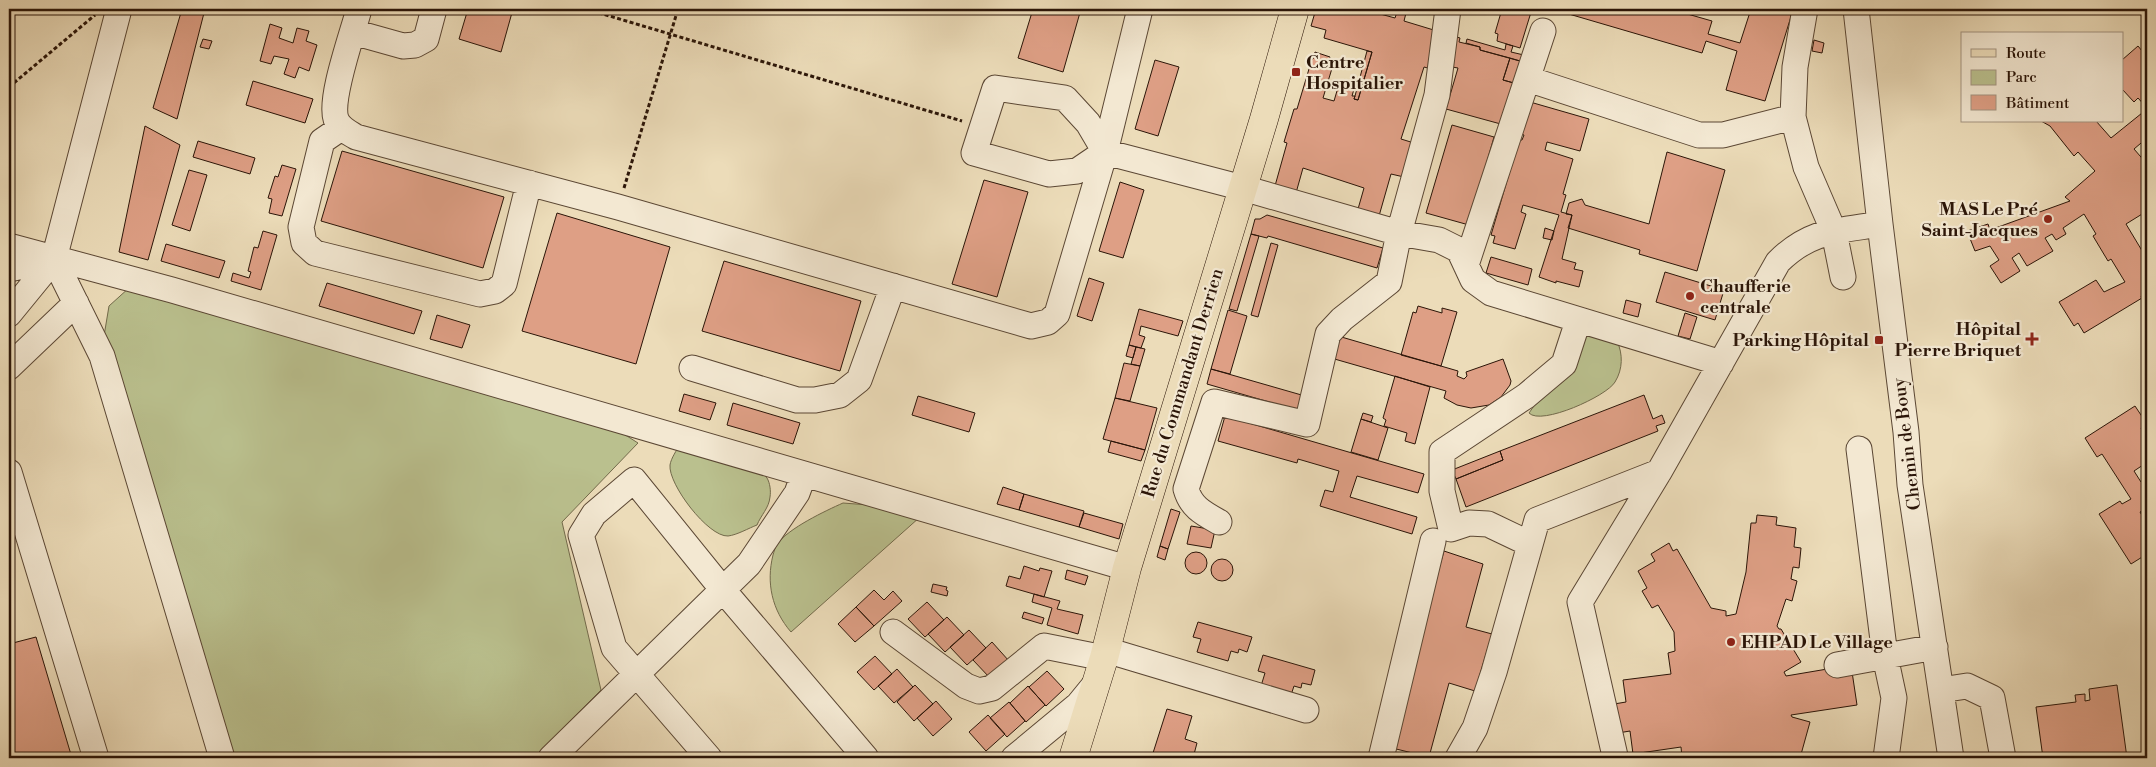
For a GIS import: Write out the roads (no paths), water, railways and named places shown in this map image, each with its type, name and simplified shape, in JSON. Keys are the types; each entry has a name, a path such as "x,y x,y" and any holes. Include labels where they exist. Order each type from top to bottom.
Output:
{"main road":[{"name":"Rue du Commandant Derrien","path":"1073,758 1103,663 1127,568 1243,188 1295,9"}],"street":[{"path":"9,314 54,259 119,9"},
{"path":"434,9 426,38 415,45 403,46 356,20 334,102 336,119 341,128 356,137 618,207 1031,326 1048,322 1057,314 1105,152 1140,9"},
{"path":"1218,522 1196,508 1189,500 1186,489 1214,402 1307,424 1328,334 1342,319 1389,282 1399,233 1437,96 1448,9"},
{"path":"1805,9 1795,67 1793,117 1806,167 1834,232 1843,277"},
{"name":"Chemin de Bouy","path":"1856,9 1906,432 1910,485 1950,758"},
{"path":"1466,265 1544,31"},
{"path":"1528,79 1699,135 1723,135 1793,117"},
{"path":"1105,152 1078,171 1049,174 974,153 995,88 1065,98 1088,123 1105,152 1243,188 1399,233 1439,240 1459,250 1473,280 1491,293 1721,363"},
{"path":"341,128 322,141 301,227 304,243 315,253 480,294 495,291 504,284 529,183"},
{"path":"1615,756 1580,602 1659,472 1778,262 1791,249 1815,235 1880,224"},
{"path":"9,246 172,290 1127,568"},
{"path":"9,269 54,259"},
{"path":"54,259 102,356 222,758"},
{"path":"692,368 797,400 815,400 840,395 859,380 893,286"},
{"path":"9,366 76,303"},
{"path":"1530,544 1488,524 1469,523 1451,529 1442,491 1442,452 1526,396 1564,364 1578,321"},
{"path":"1859,449 1885,656 1894,698 1886,758"},
{"path":"9,472 96,758"},
{"path":"1458,758 1475,728 1494,672 1537,520 1659,472"},
{"path":"551,758 749,564 797,493 804,474"},
{"path":"709,758 614,648 581,535 594,514 634,480 722,590 866,758"},
{"path":"1381,758 1433,541"},
{"path":"893,632 966,686 979,691 992,688 1044,646 1103,663 1306,710"},
{"path":"1837,665 1935,647"},
{"path":"1014,758 1078,704 1103,663"},
{"path":"1941,690 1967,686 1992,698 2003,758"}],"place":[{"name":"Centre Hospitalier","path":"1296,72"},
{"name":"MAS Le Pré Saint-Jacques","path":"2048,219"},
{"name":"Chaufferie centrale","path":"1690,296"},
{"name":"Hôpital Pierre Briquet","path":"2032,339"},
{"name":"Parking Hôpital","path":"1879,340"},
{"name":"EHPAD Le Village","path":"1731,642"}]}
